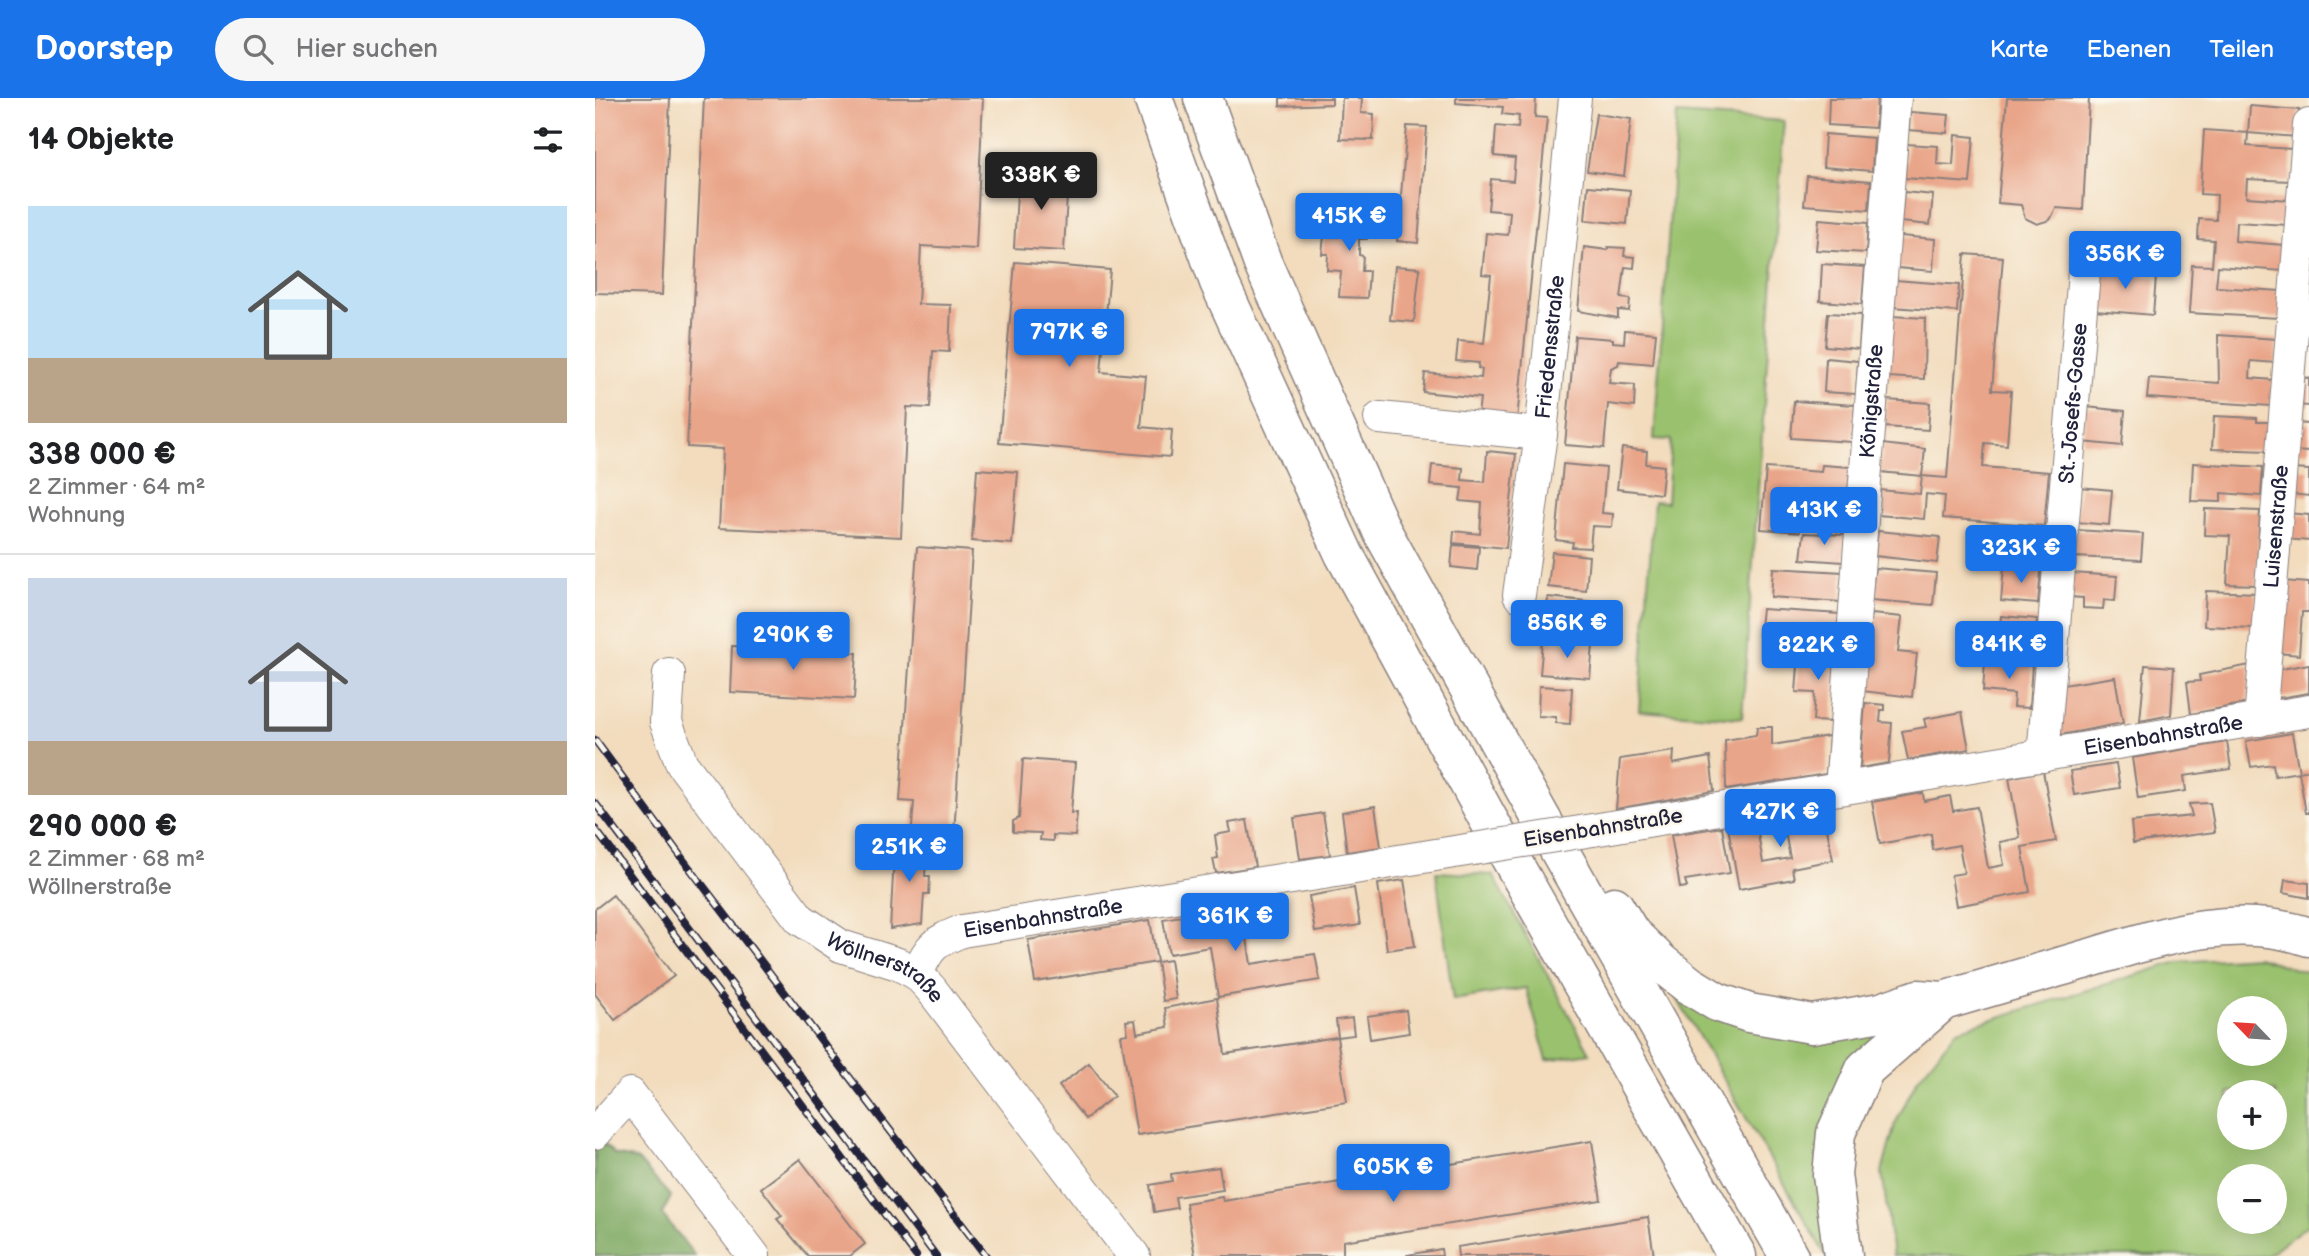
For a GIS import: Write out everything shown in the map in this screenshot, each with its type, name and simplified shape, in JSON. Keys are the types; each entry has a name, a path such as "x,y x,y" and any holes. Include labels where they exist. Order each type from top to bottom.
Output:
{"highway":[{"path":"1153,98 1219,282 1344,554 1487,817 1737,1256"},
{"path":"1203,98 1263,264 1382,531 1789,1256"},
{"path":"1538,813 1585,856 1631,934 1689,985 1717,1002 1749,1013 1812,1024 1881,1012 1918,999 1943,1001 2173,934 2233,926 2263,927 2309,937"},
{"path":"1843,1256 1832,1175 1836,1133 1864,1069 1943,1001"}],"street":[{"name":"Friedensstraße","path":"1519,595 1541,434 1575,98"},
{"name":"Königstraße","path":"1841,788 1895,98"},
{"name":"Luisenstraße","path":"2260,720 2309,125"},
{"name":"St.-Josefs-Gasse","path":"2043,757 2085,261"},
{"path":"1380,418 1541,434"},
{"name":"Wöllnerstraße","path":"669,674 666,722 682,764 800,919 841,946 898,964 917,974 932,989 1134,1256"},
{"name":"Eisenbahnstraße","path":"917,974 926,954 940,939 962,931 2043,757 2309,711"},
{"path":"595,1133 629,1094 754,1256"}],"green space":[{"path":"1677,114 1784,121 1742,718 1639,711 1654,501 1667,502 1671,440 1654,439"},
{"path":"1436,872 1493,875 1590,1053 1547,1060 1526,988 1453,1000"},
{"path":"2257,957 2309,973 2309,1224 2266,1256 1893,1256 1882,1172 1895,1124 1917,1080 1957,1030 2178,962"},
{"path":"1675,995 1893,1020 1866,1052 1826,1256"},
{"path":"600,1140 615,1155 638,1160 671,1197 662,1214 695,1256 595,1256 595,1146"}],"building":[{"path":"595,98 670,98 662,295 595,293"},
{"path":"704,98 983,98 976,249 921,246 918,304 951,305 949,352 933,351 930,408 907,407 901,537 719,528 723,449 687,447"},
{"path":"1280,98 1332,98 1332,104 1280,106"},
{"path":"1342,98 1362,98 1361,113 1374,114 1373,140 1340,139"},
{"path":"1456,98 1536,98 1535,117 1547,118 1517,420 1478,416 1480,398 1423,392 1425,373 1481,378 1482,369 1478,368 1479,363 1456,361 1458,341 1484,343 1491,275 1482,274 1486,233 1508,235 1510,212 1488,210 1491,179 1513,181 1515,158 1494,156 1496,126 1518,128 1519,116 1502,114 1503,107 1456,103"},
{"path":"1829,98 1877,98 1875,128 1828,125"},
{"path":"2007,98 2089,98 2083,210 2056,208 2050,220 2037,224 2025,218 2021,205 1998,203"},
{"path":"2250,106 2299,110 2297,137 2248,133"},
{"path":"1910,112 1949,115 1947,133 1909,130"},
{"path":"1596,114 1631,119 1624,176 1587,171"},
{"path":"1407,126 1427,127 1418,243 1397,241"},
{"path":"2204,130 2248,133 2247,146 2292,149 2290,181 2247,179 2246,197 2290,200 2288,225 2236,222 2235,241 2284,245 2283,271 2218,266 2216,287 2281,291 2279,318 2189,313 2192,265 2212,266 2214,240 2198,239 2199,219 2216,220 2217,195 2200,194"},
{"path":"1825,134 1874,138 1872,171 1823,167"},
{"path":"1955,135 1974,137 1970,183 1905,178 1907,144 1938,146 1937,164 1953,165"},
{"path":"1018,174 1068,177 1064,251 1014,248"},
{"path":"1807,176 1871,181 1869,210 1804,205"},
{"path":"1588,186 1630,190 1627,224 1585,220"},
{"path":"1904,192 1933,195 1930,225 1901,222"},
{"path":"1340,208 1369,211 1367,239 1359,239 1359,255 1363,256 1362,271 1369,271 1367,298 1339,297 1341,271 1327,270 1328,254 1322,254 1324,236 1338,237"},
{"path":"1819,219 1868,223 1866,253 1816,250"},
{"path":"1900,236 1935,239 1933,271 1897,268"},
{"path":"1584,247 1608,250 1608,247 1625,248 1624,256 1635,257 1634,268 1625,267 1621,298 1630,299 1629,311 1618,310 1618,318 1578,311"},
{"path":"1965,254 2003,257 1992,390 2011,391 2007,445 1985,443 1983,467 2049,472 2044,526 1943,518 1945,496 1926,494 1924,519 1878,515 1880,490 1920,494 1922,476 1947,478"},
{"path":"1015,262 1110,270 1101,372 1146,376 1141,427 1172,430 1170,457 999,443"},
{"path":"2104,263 2129,265 2128,274 2156,277 2153,315 2095,310 2099,272 2103,272"},
{"path":"1822,264 1865,267 1862,304 1820,301"},
{"path":"1395,266 1420,268 1414,322 1390,320"},
{"path":"1895,280 1959,285 1957,312 1893,307"},
{"path":"1828,313 1861,315 1859,349 1825,346"},
{"path":"1891,316 1925,318 1924,379 1887,377"},
{"path":"1625,330 1656,333 1653,364 1619,361 1618,365 1611,368 1609,383 1635,385 1634,407 1608,404 1604,448 1565,445 1575,336 1613,339 1613,342 1624,343"},
{"path":"2218,335 2277,339 2276,363 2251,361 2250,378 2273,380 2271,406 2147,398 2149,378 2219,383"},
{"path":"1826,358 1858,361 1856,394 1824,392"},
{"path":"2299,377 2309,378 2309,406 2297,405"},
{"path":"1886,400 1930,403 1928,430 1885,427"},
{"path":"1794,401 1855,405 1852,442 1791,438"},
{"path":"2086,407 2125,411 2122,446 2083,442"},
{"path":"2214,416 2257,418 2257,422 2269,422 2267,451 2212,449"},
{"path":"2294,423 2309,424 2309,452 2293,451"},
{"path":"1883,444 1925,449 1922,476 1880,472"},
{"path":"1622,448 1647,451 1646,464 1664,466 1661,494 1617,489"},
{"path":"1487,451 1516,454 1506,548 1453,543 1454,531 1480,534 1482,503 1460,501 1462,488 1430,485 1432,465 1463,468 1462,480 1485,482"},
{"path":"2193,463 2263,467 2261,496 2221,493 2221,502 2191,501"},
{"path":"1563,464 1606,468 1602,513 1613,514 1612,527 1592,526 1590,548 1572,547 1573,542 1556,540"},
{"path":"1822,465 1850,467 1846,526 1813,523 1815,492 1803,491 1800,532 1761,529 1766,468 1821,472"},
{"path":"977,469 1018,472 1012,544 972,541"},
{"path":"2291,469 2309,470 2309,496 2290,494"},
{"path":"2079,487 2112,490 2109,525 2076,522"},
{"path":"2205,509 2260,511 2256,585 2227,584 2230,536 2204,535"},
{"path":"2287,513 2309,515 2309,541 2286,539"},
{"path":"2075,530 2143,534 2141,560 2074,557"},
{"path":"1878,531 1940,537 1937,563 1875,556"},
{"path":"1804,533 1846,535 1843,562 1801,559"},
{"path":"1453,545 1479,547 1477,570 1451,567"},
{"path":"917,547 972,551 954,834 928,833 928,840 911,839 914,802 900,801"},
{"path":"1552,552 1589,556 1586,591 1548,587"},
{"path":"2004,567 2041,569 2038,604 2001,601"},
{"path":"1773,568 1843,572 1841,602 1771,597"},
{"path":"1875,568 1936,573 1933,605 1871,600"},
{"path":"2072,573 2117,576 2115,601 2104,600 2103,609 2083,608 2083,598 2070,597"},
{"path":"2282,581 2309,583 2309,612 2302,612 2299,655 2277,653"},
{"path":"2206,591 2256,593 2254,628 2204,626"},
{"path":"1548,597 1595,602 1593,624 1583,623 1581,638 1544,634"},
{"path":"1762,609 1840,614 1838,640 1759,635"},
{"path":"1871,614 1902,617 1898,652 1917,654 1912,697 1862,691"},
{"path":"2001,616 2037,619 2034,654 1998,652"},
{"path":"1543,641 1593,645 1590,678 1540,674"},
{"path":"732,646 857,653 854,699 730,692"},
{"path":"1799,652 1837,655 1832,722 1813,721 1815,693 1796,692"},
{"path":"1985,661 2032,664 2029,708 2013,707 2014,694 1983,691"},
{"path":"2309,664 2309,693 2279,698 2274,693 2276,670"},
{"path":"2145,665 2174,667 2171,715 2140,721"},
{"path":"2250,665 2247,703 2191,714 2187,682 2200,681 2199,675"},
{"path":"2115,677 2123,723 2060,735 2063,685"},
{"path":"1539,686 1572,688 1570,724 1556,723 1556,717 1538,716"},
{"path":"1865,703 1885,705 1885,710 1881,710 1880,722 1892,723 1889,763 1860,768"},
{"path":"1962,712 1969,749 1908,760 1902,731 1926,727 1924,719"},
{"path":"1757,727 1772,727 1772,745 1829,736 1826,774 1726,790 1725,740 1756,735"},
{"path":"2292,733 2299,772 2275,776 2273,764 2251,767 2246,741"},
{"path":"2227,742 2231,769 2184,776 2186,791 2138,798 2132,758"},
{"path":"1674,751 1673,764 1710,757 1714,791 1616,809 1620,759"},
{"path":"1023,759 1075,763 1071,813 1077,813 1075,836 1053,835 1053,841 1040,840 1041,833 1013,832 1013,821 1019,818"},
{"path":"2116,764 2120,788 2074,795 2070,771"},
{"path":"2309,770 2309,813 2306,813 2299,772"},
{"path":"2043,771 2056,841 2022,847 2030,892 1956,906 1951,875 1964,873 1959,845 1933,850 1931,834 1880,844 1872,802 1923,793 1924,801 1950,796 1953,811 1977,807 1988,868 2004,865 2000,842 2020,838 2009,778"},
{"path":"2210,803 2215,832 2133,843 2131,822 2192,816 2189,804"},
{"path":"1375,806 1381,847 1347,852 1342,812"},
{"path":"1823,808 1833,860 1792,868 1794,879 1739,889 1728,827 1756,822 1763,863 1790,858 1782,816"},
{"path":"1323,813 1330,855 1300,859 1294,818"},
{"path":"1247,820 1255,867 1216,873 1213,859 1218,858 1215,835 1231,832 1229,823"},
{"path":"1722,827 1730,873 1685,880 1687,887 1680,888 1671,835"},
{"path":"895,840 927,842 925,876 930,876 929,894 924,894 922,924 890,929"},
{"path":"1404,880 1415,946 1387,950 1378,884"},
{"path":"2285,880 2309,883 2309,898 2283,893"},
{"path":"1354,888 1360,925 1315,932 1309,896"},
{"path":"613,895 674,976 615,1020 595,994 595,909"},
{"path":"1242,906 1251,964 1315,954 1320,980 1218,997 1210,947 1169,954 1163,919"},
{"path":"1150,920 1157,962 1035,982 1028,940"},
{"path":"1170,960 1176,999 1163,1001 1157,962"},
{"path":"1217,998 1225,1054 1337,1037 1347,1102 1137,1135 1121,1035 1128,1034 1126,1021 1135,1020 1137,1033 1168,1027 1165,1008"},
{"path":"1406,1010 1409,1033 1370,1039 1367,1016"},
{"path":"1352,1018 1354,1035 1338,1037 1336,1020"},
{"path":"1089,1063 1114,1096 1085,1119 1059,1086"},
{"path":"1592,1141 1601,1200 1343,1241 1343,1256 1195,1256 1186,1203 1222,1197 1223,1201"},
{"path":"800,1159 865,1244 850,1256 808,1256 777,1219 782,1216 761,1188"},
{"path":"1219,1167 1223,1190 1175,1197 1177,1208 1154,1212 1150,1185 1172,1181 1171,1174"},
{"path":"1648,1217 1654,1256 1458,1256 1457,1247"},
{"path":"1441,1249 1442,1256 1407,1256 1407,1255"}],"railway":[{"path":"595,740 986,1256"},
{"path":"595,803 936,1256"},
{"path":"595,829 916,1256"}]}
